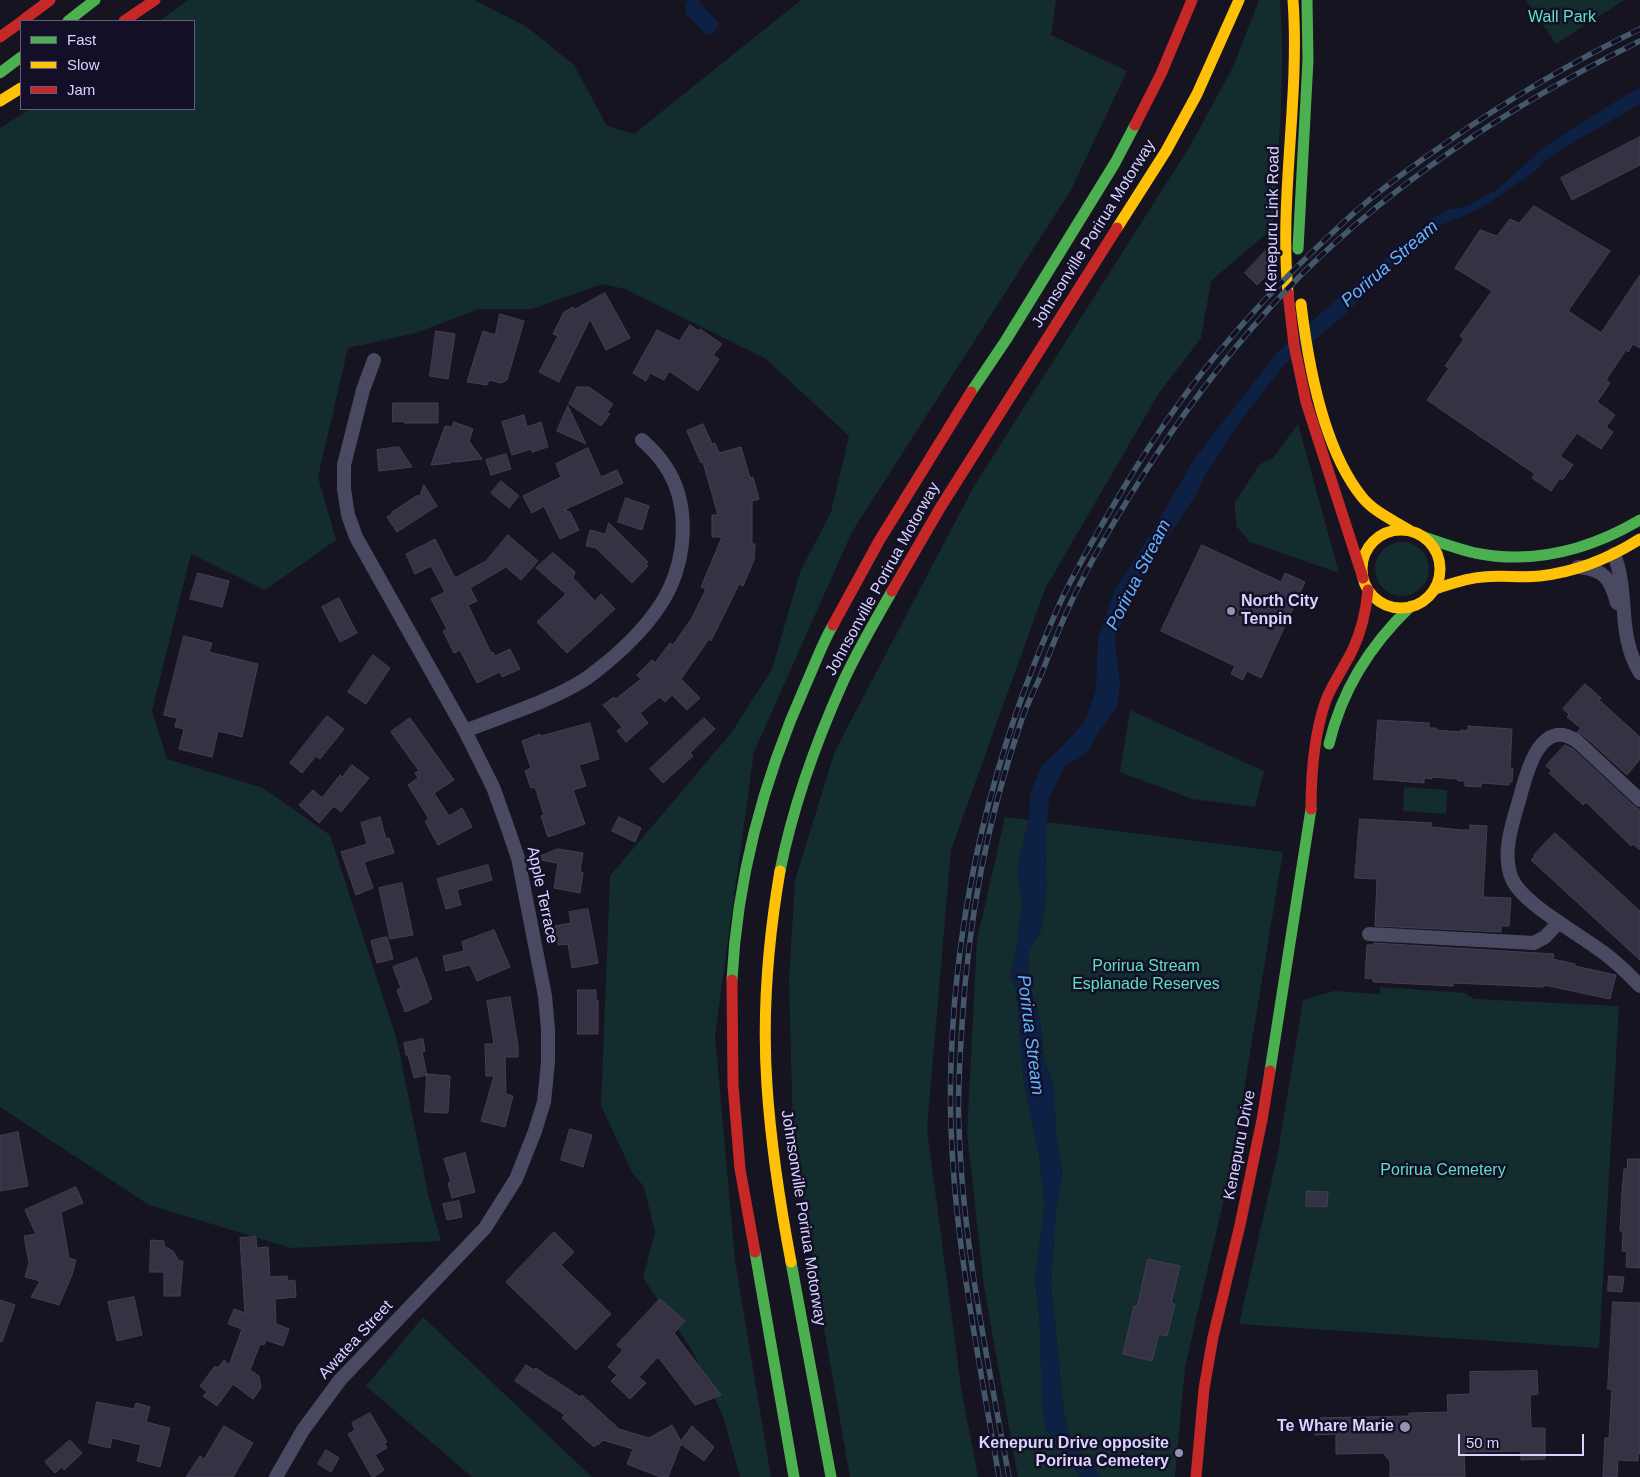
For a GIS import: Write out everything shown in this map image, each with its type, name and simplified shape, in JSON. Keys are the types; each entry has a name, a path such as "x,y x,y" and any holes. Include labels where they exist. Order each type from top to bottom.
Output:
{"main road":[{"path":"25,20 50,0"},
{"path":"69,20 95,0"},
{"path":"125,20 155,0"},
{"name":"Johnsonville Porirua Motorway","path":"794,1477 740,1168 733,1085 731,993 733,954 740,901 758,813 789,722 828,632 855,582 900,508 1115,163 1160,74 1192,0"},
{"name":"Johnsonville Porirua Motorway","path":"831,1477 787,1241 772,1142 767,1084 766,1006 769,956 780,873 787,838 814,755 836,697 869,631 940,508 1166,151 1196,94 1238,0"},
{"name":"Kenepuru Link Road","path":"1294,4 1293,96 1286,222 1288,306 1299,373 1310,419 1363,578"},
{"name":"Kenepuru Link Road","path":"1298,264 1307,88 1307,4"},
{"path":"0,38 20,23"},
{"path":"0,73 20,58"},
{"path":"0,101 20,89"},
{"name":"Kenepuru Link Road","path":"1300,290 1303,320 1325,414 1335,447 1355,488 1373,507 1409,530"},
{"path":"1544,556 1596,544 1640,520"},
{"path":"1411,606 1387,605 1376,599 1368,590 1363,578 1362,565 1366,552 1373,541 1393,531 1409,530 1462,550 1493,556 1579,557 1608,547 1614,554"},
{"path":"1327,753 1334,721 1352,680 1382,637 1411,606 1425,599 1435,589 1440,574 1440,560 1424,537"},
{"path":"1435,589 1473,578 1537,576 1577,567 1614,554 1640,539"},
{"name":"Kenepuru Drive","path":"1196,1477 1205,1381 1213,1337 1240,1225 1262,1120 1311,817 1312,779 1324,709 1332,687 1357,640 1363,622 1368,590"},
{"name":"Kenepuru Drive","path":"1311,817 1323,780"}],"street":[{"name":"Apple Terrace","path":"374,360 363,390 344,465 344,489 348,515 356,537 465,731 493,787 518,858 544,996 548,1029 548,1062 544,1102 535,1131 516,1179 477,1238"},
{"path":"465,731 553,696 585,680 620,651 649,621 664,600 674,577 681,550 683,524 678,492 666,467 653,450 642,440"},
{"path":"1614,554 1622,586 1624,622 1628,647 1640,673"},
{"path":"1577,567 1596,571 1604,575 1610,582 1624,622"},
{"path":"1640,800 1582,745 1567,735 1558,734 1549,738 1538,749 1527,774 1511,828 1508,848 1509,870 1512,879 1523,895 1609,957 1640,986"},
{"path":"1369,934 1534,943 1545,937 1559,922"},
{"name":"Awatea Street","path":"276,1477 303,1430 340,1380 477,1238"}],"green space":[{"path":"188,0 474,0 527,27 574,65 607,126 634,134 801,0 1056,0 1051,35 1127,71 1071,190 852,532 754,752 715,1035 735,1260 771,1477 740,1477 723,1416 692,1350 643,1278 655,1232 644,1187 632,1172 601,1106 610,876 732,732 772,669 800,572 831,512 849,436 766,359 625,289 602,284 532,309 479,309 416,333 348,348 318,477 336,540 265,590 191,554 152,711 167,759 263,788 330,835 397,1040 429,1198 441,1241 291,1248 149,1205 0,1107 0,128 28,110 195,110 195,20 160,20"},
{"path":"1259,0 1280,0 1282,28 1282,86 1273,228 1211,281 1201,338 1159,393 1045,589 951,850 927,1129 961,1387 978,1477 850,1477 818,1294 793,1134 789,980 795,880 835,751 974,486 1190,146 1233,67"},
{"name":"Wall Park","path":"1526,0 1624,0 1556,44"},
{"path":"1298,424 1339,573 1250,542 1237,527 1235,502 1260,464 1273,458"},
{"path":"1397,542 1407,542 1421,550 1427,559 1429,569 1427,579 1421,588 1407,596 1397,596 1387,591 1380,584 1375,574 1375,564 1380,554 1387,547"},
{"path":"1130,710 1264,771 1255,807 1192,799 1120,772"},
{"path":"1404,787 1447,790 1446,814 1403,811"},
{"path":"1005,817 1029,820 1017,869 1022,902 1016,951 1010,975 1016,990 1024,1083 1039,1154 1045,1205 1035,1280 1039,1312 1046,1429 1080,1477 1018,1477 984,1287 967,1133 977,940"},
{"name":"Porirua Stream Esplanade Reserves","path":"1047,822 1283,852 1231,1169 1185,1367 1175,1477 1100,1477 1071,1439 1064,1414 1051,1285 1055,1219 1062,1171 1056,1134 1054,1088 1044,1060 1040,1020 1029,983 1028,953 1041,930 1047,890 1045,846"},
{"name":"Porirua Cemetery","path":"1380,987 1465,993 1474,999 1619,1006 1599,1348 1239,1324 1278,1152 1303,1000 1334,991 1380,994"},
{"path":"423,1317 592,1477 472,1477 366,1386"}],"water":[{"path":"689,0 698,0 719,24 712,33 705,34 686,14 686,3"},
{"name":"Porirua Stream","path":"1640,88 1640,104 1552,155 1534,172 1481,208 1439,226 1404,255 1341,318 1285,364 1238,424 1205,475 1196,495 1137,582 1115,639 1120,684 1117,707 1098,733 1088,752 1064,767 1049,799 1045,846 1047,890 1041,930 1028,953 1029,983 1040,1020 1044,1060 1054,1088 1056,1134 1062,1171 1055,1219 1051,1286 1064,1414 1071,1439 1100,1477 1080,1477 1046,1429 1042,1403 1039,1312 1035,1280 1045,1205 1039,1154 1024,1083 1016,990 1010,975 1016,951 1022,902 1017,869 1029,820 1030,793 1042,765 1062,747 1085,721 1096,690 1098,638 1113,594 1194,459 1277,353 1323,311 1433,218 1448,210 1467,206 1498,189 1544,147"}],"building":[{"path":"1640,137 1640,165 1572,200 1561,178"},
{"path":"1534,206 1610,251 1568,311 1601,333 1640,275 1640,348 1633,344 1628,352 1626,350 1606,380 1610,383 1597,402 1615,415 1606,427 1613,432 1601,449 1577,433 1560,456 1573,465 1562,480 1560,478 1551,491 1532,478 1535,474 1427,400 1449,368 1445,366 1464,339 1460,336 1492,291 1455,268 1480,230 1497,236 1510,219 1519,223"},
{"path":"1269,247 1274,252 1275,267 1257,285 1245,273"},
{"path":"605,293 630,338 606,350 590,319 559,382 539,372 558,336 553,334 564,312 573,307 575,309"},
{"path":"500,314 524,321 507,380 501,383 489,380 487,385 467,382 483,331 495,335"},
{"path":"690,325 699,331 700,329 722,344 713,355 719,359 698,391 669,371 664,380 650,373 646,381 633,373 657,330 679,341"},
{"path":"436,331 455,334 448,379 430,376"},
{"path":"577,387 589,387 613,404 607,412 610,414 601,426 569,404"},
{"path":"393,403 438,403 438,423 393,422"},
{"path":"568,406 586,444 557,431"},
{"path":"524,415 527,427 541,422 548,447 532,452 531,449 512,455 502,422"},
{"path":"454,422 473,429 469,441 482,459 452,461 451,463 431,465 445,426 452,427"},
{"path":"703,424 712,444 715,443 719,453 741,447 750,478 753,477 759,499 752,501 752,544 755,544 754,560 743,586 739,584 711,641 709,639 681,679 700,698 687,710 672,695 665,702 660,697 640,713 648,723 626,742 617,731 622,727 603,705 614,697 616,699 641,679 637,675 652,660 655,663 670,643 673,645 692,618 706,589 701,587 722,537 712,537 712,515 718,515 703,462 701,463 687,431"},
{"path":"399,447 412,467 379,471 377,450"},
{"path":"588,448 601,477 617,470 623,483 564,510 570,512 579,530 560,539 544,506 532,513 523,496 561,477 556,464"},
{"path":"506,454 511,469 491,475 486,460"},
{"path":"501,481 519,496 509,508 491,493"},
{"path":"424,485 437,506 397,532 387,517 418,495 419,498"},
{"path":"626,498 649,506 642,530 618,522"},
{"path":"609,523 648,562 645,564 648,566 632,583 596,548 586,546 590,530 605,534"},
{"path":"508,535 538,561 521,580 506,567 470,588 477,601 468,605 491,653 493,652 495,656 510,649 520,669 502,677 500,672 477,683 460,650 454,653 443,631 447,629 431,599 445,592 431,566 415,574 406,554 435,539 455,578 486,561"},
{"name":"North City Tenpin","path":"1202,545 1281,582 1285,573 1305,582 1261,678 1247,671 1243,680 1231,674 1235,666 1161,631"},
{"path":"553,553 575,572 573,578 595,601 601,594 615,609 567,653 537,622 566,594 536,568"},
{"path":"198,573 229,581 222,607 190,599"},
{"path":"339,598 357,633 340,642 322,607"},
{"path":"184,636 212,643 209,652 258,664 242,737 218,731 212,757 179,749 184,729 175,727 177,718 164,715"},
{"path":"373,655 390,668 366,704 348,692"},
{"path":"1585,684 1601,698 1599,700 1640,737 1640,759 1627,775 1584,736 1577,732 1581,728 1567,717 1569,714 1563,709"},
{"path":"327,716 344,729 320,759 316,756 302,773 290,763"},
{"path":"410,718 454,780 434,793 449,816 462,808 472,827 438,845 425,821 429,819 408,785 418,778 415,773 419,771 391,732"},
{"path":"704,718 715,729 690,753 693,756 663,783 650,769"},
{"path":"1378,720 1429,723 1429,728 1436,728 1436,730 1461,732 1461,730 1468,731 1468,726 1512,729 1510,768 1513,768 1512,782 1509,782 1509,785 1481,783 1481,787 1465,786 1465,781 1458,781 1458,779 1432,777 1432,779 1424,778 1424,783 1374,779"},
{"path":"590,723 599,759 579,765 586,786 573,790 585,824 548,837 541,816 544,815 535,787 531,788 525,771 531,768 522,741 540,734 540,736"},
{"path":"1565,745 1573,749 1640,810 1640,850 1633,844 1631,846 1586,802 1583,805 1549,773 1552,771 1546,766"},
{"path":"352,765 369,778 341,812 334,806 319,823 299,805 313,790 322,798 340,775 342,777"},
{"path":"380,817 386,839 389,838 394,853 364,862 373,888 356,895 341,852 367,844 361,823"},
{"path":"619,817 641,828 635,842 612,831"},
{"path":"1360,819 1432,823 1431,827 1462,830 1470,830 1470,825 1487,826 1483,897 1511,898 1509,926 1501,926 1501,932 1375,926 1377,879 1355,878"},
{"path":"1555,833 1640,911 1640,960 1531,860"},
{"path":"558,849 583,853 580,871 583,873 580,893 554,888 558,863 533,859"},
{"path":"488,865 492,880 457,890 461,905 446,909 437,879"},
{"path":"402,883 413,935 390,939 379,888"},
{"path":"588,909 598,963 572,968 568,944 558,945 555,926 571,923 569,912"},
{"path":"494,930 510,967 477,981 470,965 446,971 443,956 464,951 462,942"},
{"path":"387,937 393,959 377,963 371,941"},
{"path":"1374,943 1554,954 1553,959 1616,975 1610,999 1544,985 1544,987 1453,983 1453,986 1373,982 1373,979 1365,978 1367,945 1374,945"},
{"path":"417,958 432,999 405,1012 397,990 401,988 393,967"},
{"path":"578,990 596,990 596,1000 598,1000 598,1034 578,1034"},
{"path":"510,997 518,1057 505,1057 506,1094 513,1096 505,1127 481,1121 494,1076 486,1076 485,1044 494,1044 487,1001"},
{"path":"423,1039 425,1051 422,1052 427,1075 414,1078 404,1043"},
{"path":"427,1074 450,1076 448,1113 425,1112"},
{"path":"570,1129 592,1135 583,1167 561,1160"},
{"path":"18,1132 28,1186 0,1191 0,1136"},
{"path":"465,1153 475,1192 452,1198 448,1183 451,1182 444,1159"},
{"path":"1628,1159 1640,1159 1640,1268 1626,1267 1627,1252 1622,1251 1623,1231 1620,1231 1622,1192 1624,1169 1627,1169"},
{"path":"76,1187 83,1203 61,1212 69,1258 76,1260 72,1275 59,1305 31,1297 40,1281 25,1277 29,1263 24,1236 36,1234 25,1210"},
{"path":"1307,1191 1328,1192 1327,1207 1306,1206"},
{"path":"459,1201 462,1217 447,1220 443,1204"},
{"path":"554,1232 574,1252 561,1265 611,1314 576,1350 506,1282"},
{"path":"256,1237 257,1248 268,1247 270,1277 287,1276 288,1281 295,1280 296,1297 275,1299 276,1324 289,1329 283,1346 266,1340 264,1345 260,1344 250,1370 259,1376 261,1388 253,1399 233,1384 217,1406 203,1396 207,1392 200,1386 215,1366 218,1368 224,1360 229,1365 242,1329 228,1324 234,1309 245,1313 240,1238"},
{"path":"151,1240 164,1241 164,1246 173,1251 179,1261 183,1261 180,1296 164,1296 164,1272 150,1272"},
{"path":"1148,1259 1180,1266 1171,1303 1175,1304 1167,1336 1159,1334 1152,1361 1123,1354 1134,1306 1137,1307"},
{"path":"1609,1276 1624,1277 1622,1292 1608,1291"},
{"path":"134,1297 142,1335 117,1341 108,1302"},
{"path":"660,1299 685,1321 674,1333 721,1395 695,1405 658,1357 639,1377 646,1383 630,1399 611,1381 617,1375 608,1367 623,1350 617,1345"},
{"path":"0,1300 15,1305 2,1342 0,1341"},
{"path":"1613,1302 1640,1303 1640,1454 1638,1454 1638,1461 1618,1460 1617,1477 1603,1477 1605,1438 1609,1438 1612,1389 1608,1389"},
{"path":"526,1365 534,1370 536,1368 580,1397 582,1395 619,1429 649,1438 672,1425 681,1441 692,1426 714,1447 704,1461 681,1444 668,1477 660,1477 627,1464 633,1449 603,1440 594,1447 562,1418 565,1415 515,1381"},
{"name":"Te Whare Marie","path":"1537,1371 1538,1394 1530,1395 1531,1428 1545,1428 1545,1459 1521,1460 1521,1451 1464,1452 1465,1477 1390,1477 1390,1461 1383,1453 1336,1454 1336,1434 1315,1435 1315,1418 1409,1416 1409,1413 1448,1412 1447,1395 1470,1394 1470,1372"},
{"path":"97,1402 134,1409 136,1403 150,1407 146,1422 170,1428 160,1467 137,1461 141,1445 112,1438 110,1448 89,1443"},
{"path":"370,1413 387,1442 384,1443 387,1448 375,1455 384,1470 374,1477 372,1477 348,1434 355,1430 352,1423"},
{"path":"224,1426 253,1443 233,1477 186,1477 200,1456 204,1459"},
{"path":"70,1440 82,1453 64,1470 62,1467 55,1473 45,1462"},
{"path":"326,1450 339,1458 331,1472 318,1464"}],"railway":[{"path":"999,1477 964,1272 953,1168 951,1064 954,1005 970,887 998,771 1016,714 1060,603 1106,517 1175,409 1234,334 1293,271 1356,211 1434,151 1540,82 1640,29"},
{"path":"1009,1477 971,1260 961,1172 958,1115 962,1025 974,910 998,796 1023,716 1063,620 1110,528 1171,433 1233,351 1302,274 1379,205 1462,144 1549,90 1640,41"}],"traffic: fast":[{"path":"69,20 95,0"},
{"path":"1298,249 1308,60 1307,0"},
{"path":"0,73 20,58"},
{"path":"971,392 1006,340 1115,163 1135,125"},
{"path":"1424,537 1475,553 1518,557 1540,556 1581,547 1601,540 1640,520"},
{"path":"780,871 806,775 824,728 854,659 892,591"},
{"path":"1329,744 1350,686 1370,652 1411,606"},
{"path":"732,980 740,904 755,829 765,792 791,719 833,625"},
{"path":"1270,1071 1311,809"},
{"path":"755,1252 794,1477"},
{"path":"791,1262 831,1477"}],"traffic: slow":[{"path":"1117,228 1166,151 1197,94 1239,0"},
{"path":"1288,293 1286,220 1294,74 1293,0"},
{"path":"0,101 20,89"},
{"path":"1301,304 1313,379 1337,455 1362,497 1378,511 1409,530"},
{"path":"1401,530 1416,533 1433,547 1437,554 1440,569 1437,584 1423,601 1416,605 1401,608 1386,605 1369,591 1365,584 1362,569 1365,554 1379,537 1386,533 1401,530"},
{"path":"1435,589 1477,578 1497,576 1533,577 1580,568 1605,558 1640,539"},
{"path":"780,871 772,924 765,1032 773,1152 791,1262"}],"traffic: jam":[{"path":"23,20 50,0"},
{"path":"125,20 155,0"},
{"path":"1135,125 1161,74 1192,0"},
{"path":"0,37 20,23"},
{"path":"892,591 940,508 1117,228"},
{"path":"1288,293 1294,345 1306,402 1363,578"},
{"path":"833,625 879,541 971,392"},
{"path":"1311,809 1314,754 1322,713 1329,693 1359,635 1365,613 1368,590"},
{"path":"732,980 733,1085 740,1169 755,1252"},
{"path":"1196,1477 1204,1389 1213,1337 1240,1225 1262,1120 1270,1071"}],"place":[{"name":"North City Tenpin","path":"1231,611"},
{"name":"Te Whare Marie","path":"1405,1427"},
{"name":"Kenepuru Drive opposite Porirua Cemetery","path":"1179,1453"}]}
